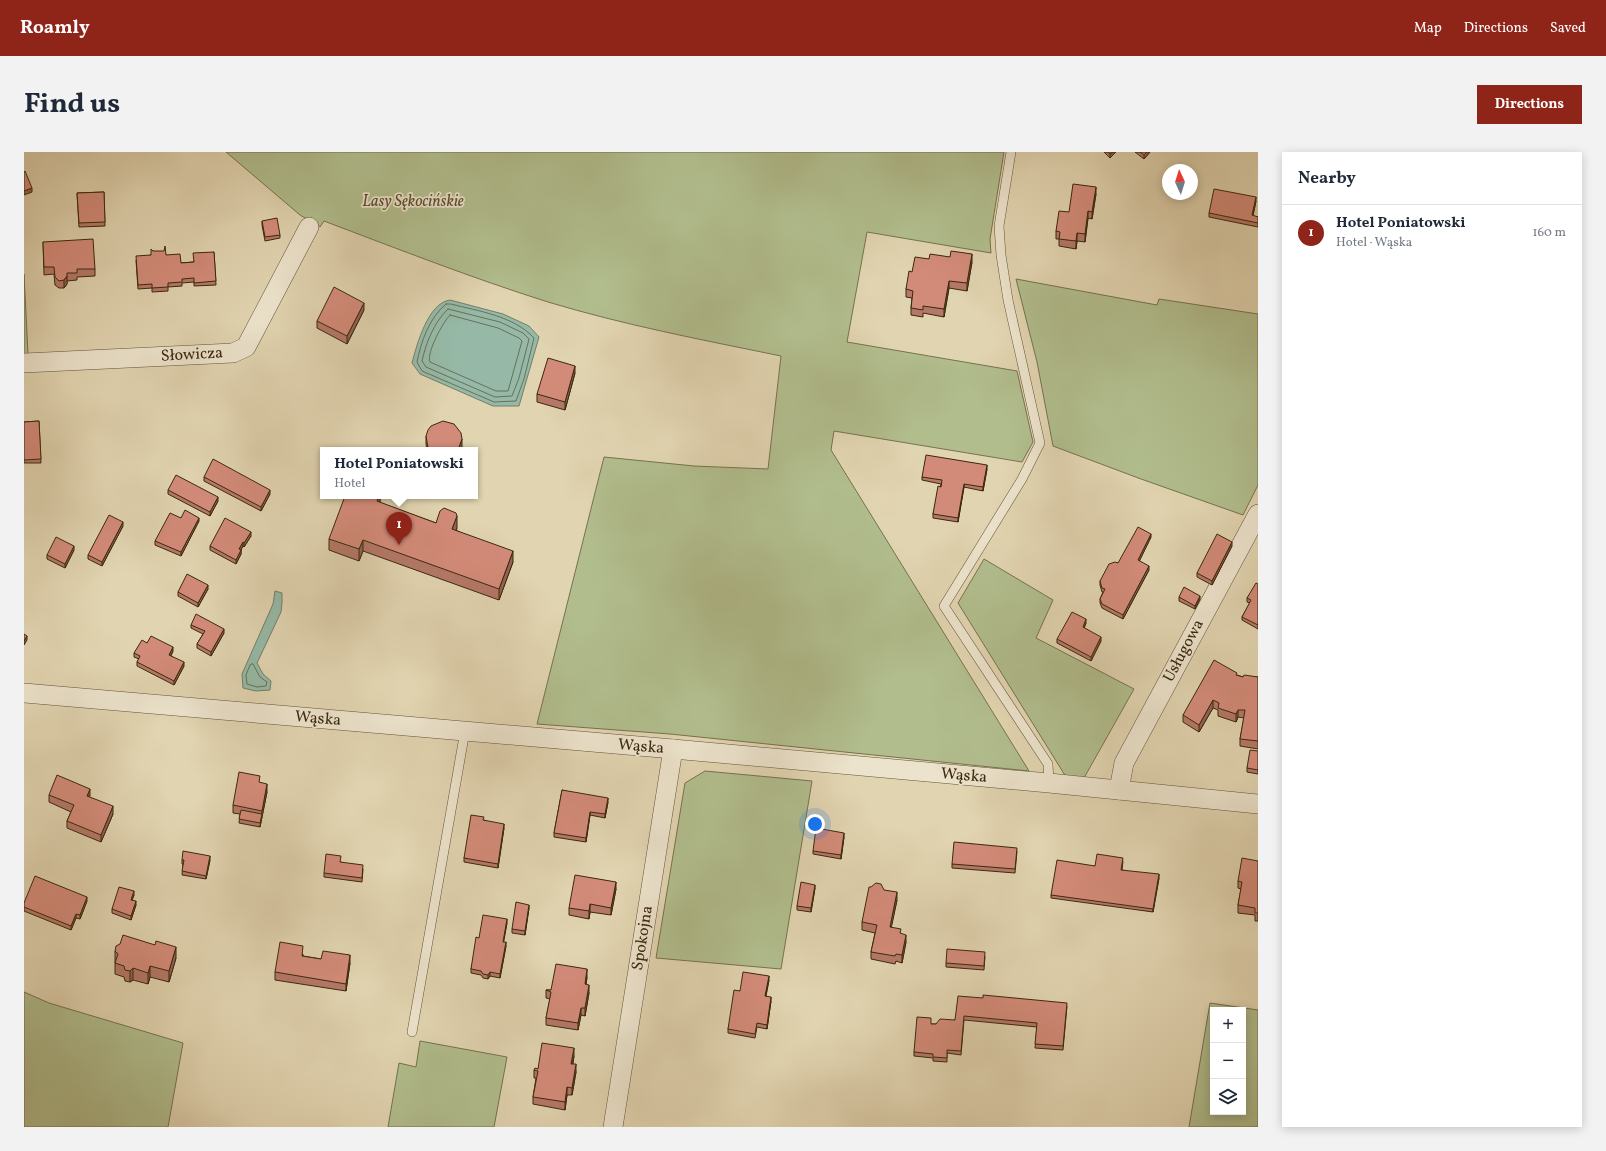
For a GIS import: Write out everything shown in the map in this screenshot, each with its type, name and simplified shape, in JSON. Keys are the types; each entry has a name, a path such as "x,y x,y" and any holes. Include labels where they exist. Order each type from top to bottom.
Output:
{"street":[{"name":"Słowicza","path":"24,364 233,353 246,347 309,226"},
{"name":"Usługowa","path":"1119,790 1124,763 1258,514"},
{"name":"Wąska","path":"24,693 673,749 1049,783 1258,804"},
{"name":"Spokojna","path":"612,1127 673,749"}],"lane":[{"path":"1011,152 999,226 1001,255 1008,300 1040,443 1022,479 944,606 1048,764 1049,783"},
{"path":"412,1032 464,731"}],"green space":[{"name":"Lasy Sękocińskie","path":"226,152 1004,152 990,239 991,253 867,232 847,342 1017,371 1033,442 1022,462 834,431 831,450 1029,771 670,734 537,724 604,457 694,466 768,469 781,356 664,332 548,302 435,263 324,221 320,227 300,215"},
{"path":"24,274 28,354 24,354"},
{"path":"1016,279 1157,305 1159,299 1258,314 1258,485 1243,515 1053,446 1037,362"},
{"path":"984,559 1053,600 1036,638 1134,689 1084,778 1066,777 958,603"},
{"path":"705,771 812,781 781,969 656,958 685,783"},
{"path":"24,992 49,1003 183,1043 168,1127 24,1127"},
{"path":"1210,1003 1237,1007 1210,1007 1210,1115 1246,1115 1246,1008 1258,1010 1258,1127 1189,1127"},
{"path":"420,1041 507,1057 494,1127 388,1127 399,1063 416,1067"}],"water":[{"path":"450,300 503,314 529,326 539,337 519,406 493,406 420,374 412,363 420,336 430,316 435,308"},
{"path":"275,591 282,593 281,612 257,663 263,674 271,681 270,690 256,691 243,688 242,674 273,604"}],"building":[{"path":"1140,152 1147,152 1144,155"},
{"path":"25,171 32,188 24,191 24,172"},
{"path":"1073,184 1096,187 1092,212 1088,211 1085,234 1077,233 1076,241 1059,239 1060,232 1056,231 1059,211 1069,212"},
{"path":"1214,189 1256,197 1252,215 1258,217 1258,223 1209,213"},
{"path":"104,192 105,222 79,223 77,193"},
{"path":"277,218 280,235 265,237 262,221"},
{"path":"93,239 95,269 77,269 77,273 67,273 64,280 59,281 55,277 54,267 44,267 43,242"},
{"path":"165,246 166,255 180,254 181,263 194,262 193,253 214,252 216,281 194,283 194,278 182,279 182,282 168,283 168,287 152,288 152,284 138,285 136,256 151,255 151,249 153,251 164,251"},
{"path":"951,251 972,254 967,283 949,281 944,309 923,306 923,310 911,308 913,291 906,289 909,271 912,272 915,257 929,259 930,254 950,257"},
{"path":"334,287 364,303 347,336 317,321"},
{"path":"548,358 575,366 565,402 537,394"},
{"path":"39,421 41,459 24,460 24,422"},
{"path":"443,421 454,424 461,433 462,439 459,447 428,447 426,436 431,426"},
{"path":"926,455 987,465 983,487 964,484 958,518 933,514 938,486 941,487 942,480 922,477"},
{"path":"213,459 270,490 261,507 204,477"},
{"path":"176,475 218,497 210,512 168,490"},
{"path":"344,499 378,499 377,501 436,523 440,511 444,508 456,513 457,516 452,529 513,551 499,589 363,540 359,549 329,539"},
{"path":"185,510 199,518 181,552 155,541 170,513 181,518"},
{"path":"109,515 123,522 102,562 88,555"},
{"path":"225,518 251,532 239,549 241,550 236,560 210,546"},
{"path":"1138,527 1151,534 1138,560 1149,566 1123,615 1102,604 1100,599 1105,589 1102,588 1100,581 1109,564 1115,562 1118,563"},
{"path":"1217,534 1232,542 1212,581 1197,573"},
{"path":"56,537 74,546 65,564 47,555"},
{"path":"187,574 208,585 198,603 178,592"},
{"path":"1256,583 1258,584 1258,625 1242,617 1251,600 1247,598"},
{"path":"1184,587 1200,596 1195,606 1179,597"},
{"path":"1072,612 1086,619 1083,627 1101,637 1091,657 1057,639"},
{"path":"196,614 224,629 211,652 197,644 205,631 191,625"},
{"path":"24,634 27,636 24,641"},
{"path":"151,636 173,647 169,655 184,662 174,681 137,662 140,656 134,653 142,640 147,643"},
{"path":"1214,660 1237,673 1236,675 1243,677 1244,675 1258,677 1258,741 1240,739 1245,710 1238,710 1236,714 1218,708 1219,703 1213,700 1199,725 1183,715"},
{"path":"1250,750 1258,751 1258,770 1247,768"},
{"path":"239,772 260,776 259,782 267,784 262,811 233,805"},
{"path":"57,775 90,789 87,796 113,806 101,835 67,821 74,805 49,795"},
{"path":"562,790 608,798 605,814 590,812 586,838 554,833"},
{"path":"241,810 262,814 260,823 239,819"},
{"path":"471,815 484,817 483,820 504,824 498,864 464,858"},
{"path":"816,828 844,833 841,855 813,851"},
{"path":"954,842 1017,848 1015,869 952,864"},
{"path":"183,851 210,856 206,876 182,871 184,860 182,860"},
{"path":"326,854 341,856 340,862 363,865 362,878 324,873"},
{"path":"1097,854 1123,858 1121,870 1159,874 1153,909 1051,895 1057,860 1095,866"},
{"path":"1242,858 1258,861 1258,913 1255,913 1255,908 1238,905 1242,882 1238,881"},
{"path":"575,875 616,882 611,908 590,904 589,911 569,908"},
{"path":"35,876 87,897 80,915 76,914 71,926 24,907 24,903"},
{"path":"801,882 815,885 811,908 797,906"},
{"path":"876,883 881,884 884,890 897,892 890,927 901,929 900,933 906,935 902,955 896,954 895,956 871,952 877,925 862,922 869,887"},
{"path":"119,887 134,891 131,900 136,901 131,916 112,909"},
{"path":"516,902 529,905 525,931 512,929"},
{"path":"483,915 507,919 503,942 506,942 500,974 490,972 488,975 483,974 481,971 471,969 476,937 479,938"},
{"path":"123,935 155,945 156,941 176,947 169,971 150,966 148,973 133,968 130,971 125,970 124,966 115,963 118,954 115,951 116,946 120,944"},
{"path":"280,942 303,946 302,956 321,959 323,951 350,955 346,984 275,972"},
{"path":"947,949 985,952 984,966 946,963"},
{"path":"556,964 587,969 585,984 589,985 585,1008 581,1008 578,1023 546,1018 551,992 546,990 551,990"},
{"path":"743,972 769,976 765,996 771,997 767,1025 757,1023 755,1034 728,1029 734,990 740,991"},
{"path":"983,995 1067,1003 1063,1046 1035,1044 1037,1023 964,1016 961,1051 947,1050 947,1058 933,1057 933,1054 914,1052 917,1017 931,1018 931,1024 936,1024 940,1019 955,1020 958,996 983,998"},
{"path":"542,1043 574,1048 571,1064 576,1064 572,1088 567,1087 565,1102 533,1097 538,1071 534,1070 535,1068 538,1069"}],"place":[{"name":"Hotel Poniatowski","path":"399,545"}]}
